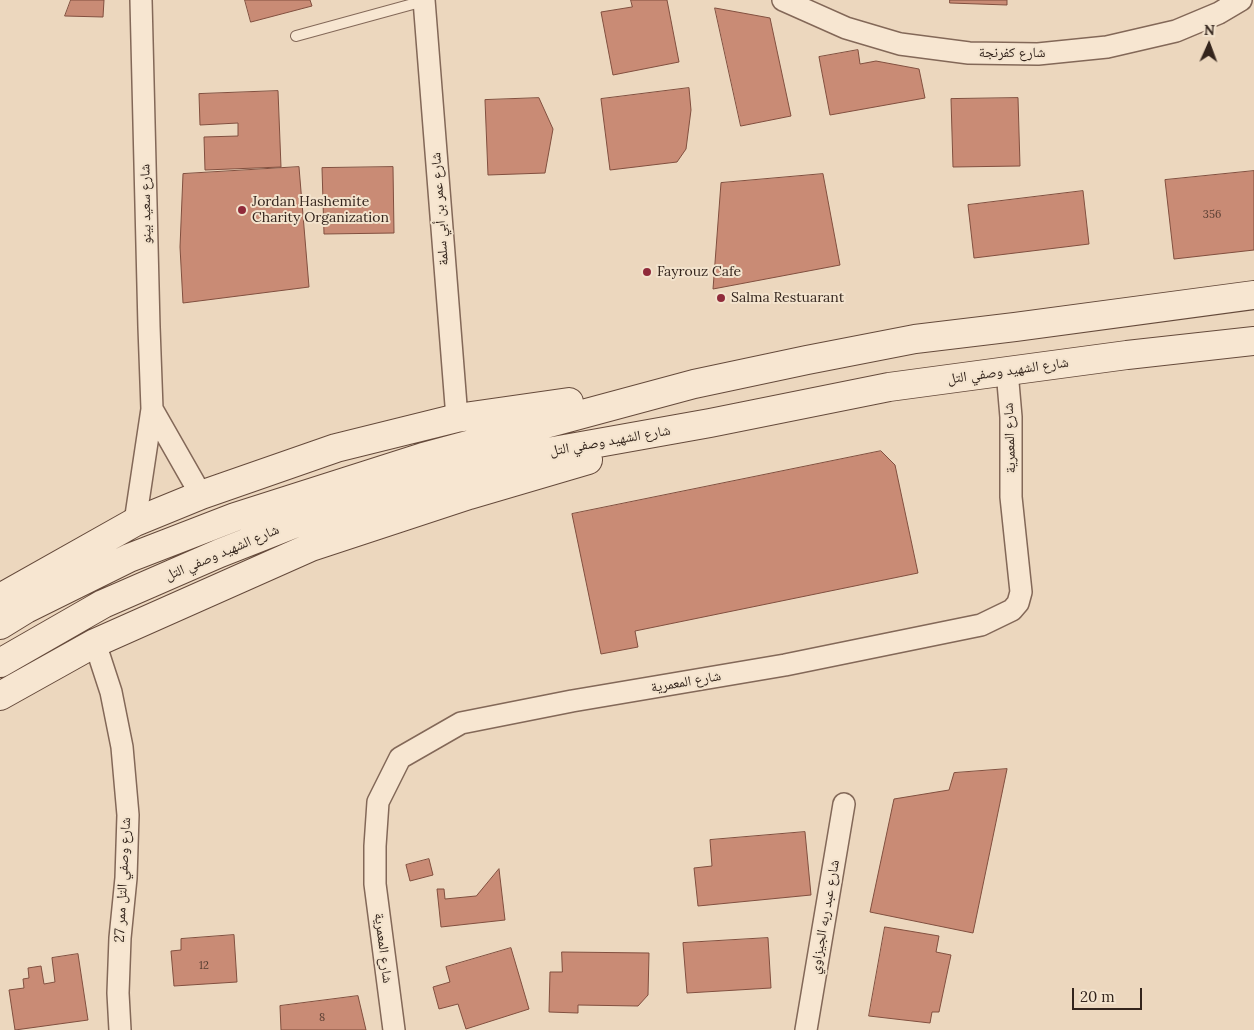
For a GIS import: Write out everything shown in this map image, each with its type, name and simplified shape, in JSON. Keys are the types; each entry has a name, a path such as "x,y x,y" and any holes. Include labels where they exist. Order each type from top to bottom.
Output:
{"main road":[{"name":"شارع الشهيد وصفي التل","path":"0,625 26,609 129,558 235,517 423,456 694,384 916,339 1254,295"},
{"name":"شارع الشهيد وصفي التل","path":"0,663 103,604 220,553 299,522 415,486 531,454 710,423 889,387 1128,355 1254,341"},
{"path":"0,598 134,522 201,495 336,448 457,418 694,384"},
{"path":"0,696 96,643 311,547 469,495 710,423"}],"street":[{"name":"شارع سعيد بينو","path":"134,522 152,409 141,0"},
{"name":"شارع كفرنجة","path":"783,0 846,28 900,44 969,52 1038,54 1107,47 1176,31 1219,13 1241,0"},
{"name":"شارع عمر بن أبي سلمة","path":"424,1 457,418"},
{"name":"شارع المعمرية","path":"394,1030 375,884 378,802 400,758 461,724 582,700 785,665 981,625 1012,610 1018,603 1021,592 1011,498 1011,417 1006,371"},
{"name":"شارع سعيد بينو","path":"152,409 201,495"},
{"name":"شارع وصفي التل ممر 27","path":"96,643 112,692 122,748 128,815 126,878 120,938 118,993 120,1030"},
{"name":"شارع عبد ربه الجيزاوي","path":"806,1030 844,804"}],"lane":[{"path":"296,36 424,1"}],"building":[{"path":"71,0 104,0 103,17 65,16"},
{"path":"245,0 310,0 312,6 251,22"},
{"path":"631,0 667,0 679,62 613,75 601,12 632,7"},
{"path":"950,0 1007,0 1007,5 950,3"},
{"path":"715,8 770,18 791,116 741,126"},
{"path":"858,50 860,64 876,61 919,69 925,98 830,115 819,57"},
{"path":"689,88 691,110 686,149 677,162 610,170 601,99"},
{"path":"278,91 281,167 205,170 204,137 238,136 238,123 200,125 199,94"},
{"path":"539,98 553,129 545,173 488,175 485,100"},
{"path":"1018,98 1020,166 953,167 951,99"},
{"name":"Jordan Hashemite Charity Organization","path":"299,167 309,287 183,303 180,247 183,174"},
{"path":"393,167 394,233 324,234 322,168"},
{"path":"1254,171 1254,250 1174,259 1165,180"},
{"path":"823,174 840,265 713,289 721,183"},
{"path":"1083,191 1089,244 974,258 968,205"},
{"path":"881,451 895,465 918,573 635,631 638,647 601,654 572,514"},
{"path":"1007,769 973,933 870,912 894,799 949,790 954,773"},
{"path":"805,832 811,895 698,906 694,868 712,866 710,840"},
{"path":"429,859 433,875 410,881 406,865"},
{"path":"499,869 505,920 441,927 437,889 444,889 445,899 476,896"},
{"path":"885,927 939,936 936,952 951,955 939,1012 932,1012 930,1023 869,1016"},
{"path":"234,935 237,982 174,986 171,951 181,950 181,939"},
{"path":"768,938 771,988 687,993 683,943"},
{"path":"511,948 529,1009 466,1029 458,1004 439,1009 433,987 450,982 446,967"},
{"path":"562,952 649,953 648,995 638,1006 578,1005 578,1013 549,1012 550,972 562,972"},
{"path":"78,954 88,1020 15,1030 9,990 24,988 23,979 29,978 28,968 41,966 44,984 55,982 52,958"},
{"path":"358,996 366,1030 281,1030 280,1006"}],"place":[{"name":"Jordan Hashemite Charity Organization","path":"242,210"},
{"name":"Fayrouz Cafe","path":"647,272"},
{"name":"Salma Restuarant","path":"721,298"}]}
